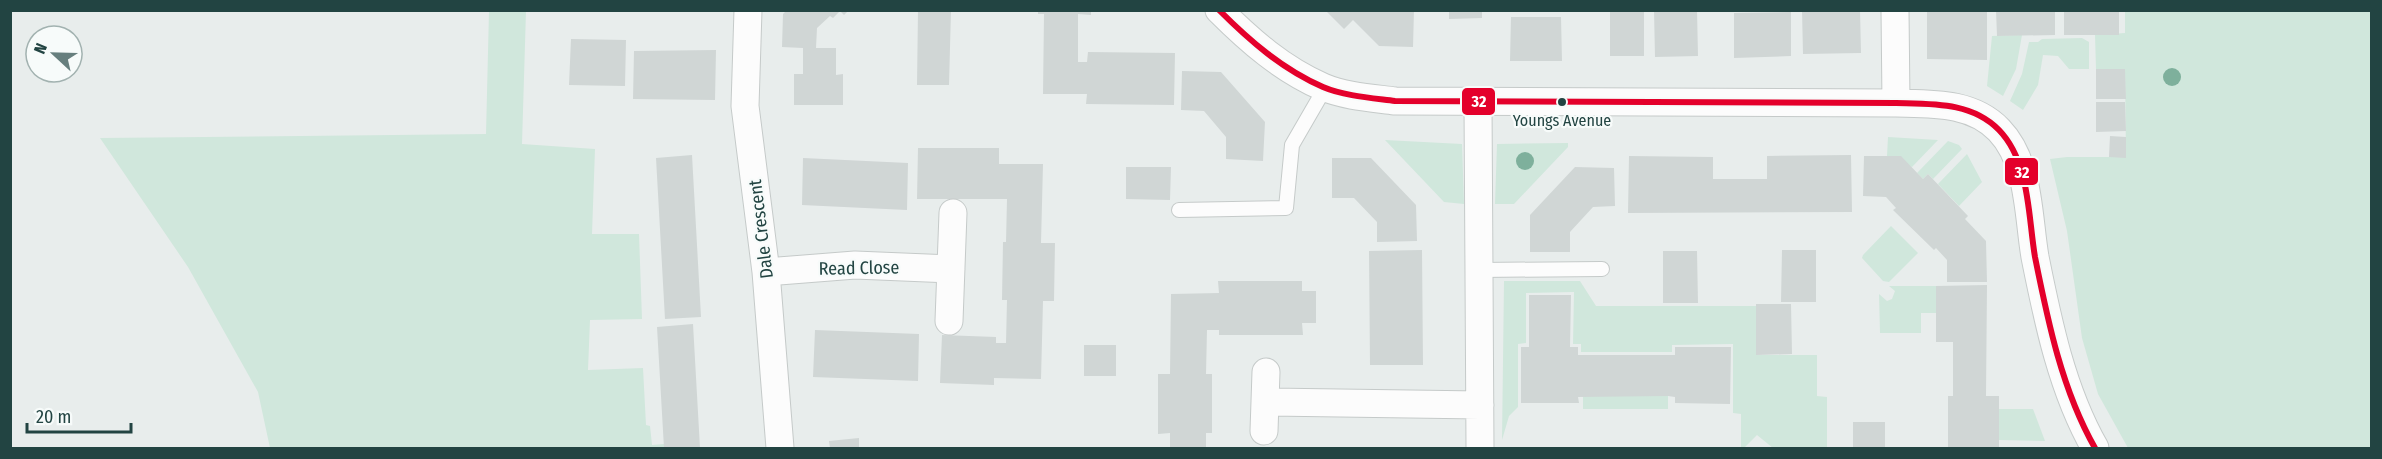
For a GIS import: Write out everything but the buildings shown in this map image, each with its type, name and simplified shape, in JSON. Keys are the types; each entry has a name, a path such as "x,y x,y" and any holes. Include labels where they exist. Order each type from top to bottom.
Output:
{"street":[{"name":"Dale Crescent","path":"748,10 746,106 766,272 780,448"},
{"path":"1219,10 1252,42 1280,64 1325,88 1395,101 1896,103 1948,105 1968,110 2000,130 2011,147 2022,173 2035,255 2055,346 2067,386 2095,448"},
{"path":"1896,10 1896,103"},
{"path":"1478,103 1480,448"},
{"path":"949,321 953,213"},
{"name":"Read Close","path":"766,272 855,265 951,269"},
{"path":"1264,431 1266,372"},
{"path":"1266,402 1480,405"}],"lane":[{"path":"1179,210 1286,208 1292,145 1325,88"},
{"path":"1480,270 1602,269"}],"green space":[{"path":"489,11 526,11 522,144 595,149 592,234 639,234 642,319 590,320 588,370 643,368 646,425 650,426 652,445 664,444 664,448 270,448 258,392 188,267 100,138 486,134"},
{"path":"2125,11 2371,11 2371,448 2128,448 2098,394 2082,338 2067,231 2050,159 2126,157 2125,69 2096,69 2095,35 2125,33"},
{"path":"2022,35 2016,69 2003,96 1987,86 1992,36"},
{"path":"2082,38 2089,42 2089,69 2069,69 2058,56 2043,55 2038,85 2023,110 2010,101 2022,74 2029,42 2038,42 2042,39"},
{"path":"1888,137 1938,140 1912,167 1887,156"},
{"path":"1385,140 1462,144 1464,204 1444,202"},
{"path":"1948,141 1959,145 1962,149 1933,179 1928,174 1923,179 1917,173"},
{"path":"1568,143 1568,147 1514,204 1495,204 1497,144"},
{"path":"1967,154 1982,182 1959,206 1938,184"},
{"path":"1891,226 1918,253 1889,282 1883,281 1862,258"},
{"path":"1504,281 1580,281 1596,306 1756,306 1756,355 1817,355 1817,396 1827,397 1827,448 1773,448 1757,435 1744,448 1741,448 1741,414 1733,413 1733,344 1672,345 1672,352 1581,352 1581,344 1573,344 1574,292 1526,293 1526,343 1518,344 1518,407 1509,416 1502,440"},
{"path":"1889,286 1936,286 1936,313 1921,313 1921,333 1880,333 1879,294 1887,301 1892,299 1895,291"},
{"path":"1583,396 1668,396 1668,409 1583,409"},
{"path":"1999,409 2033,409 2045,441 1999,440"}],"transit line":[{"name":"32","path":"1219,10 1255,43 1294,72 1331,90 1368,98 1395,101 1910,103 1951,106 1977,114 1999,130 2017,158 2026,190 2035,257 2045,306 2058,355 2083,426 2095,448"}],"place":[{"name":"Youngs Avenue","path":"1562,102"}]}
